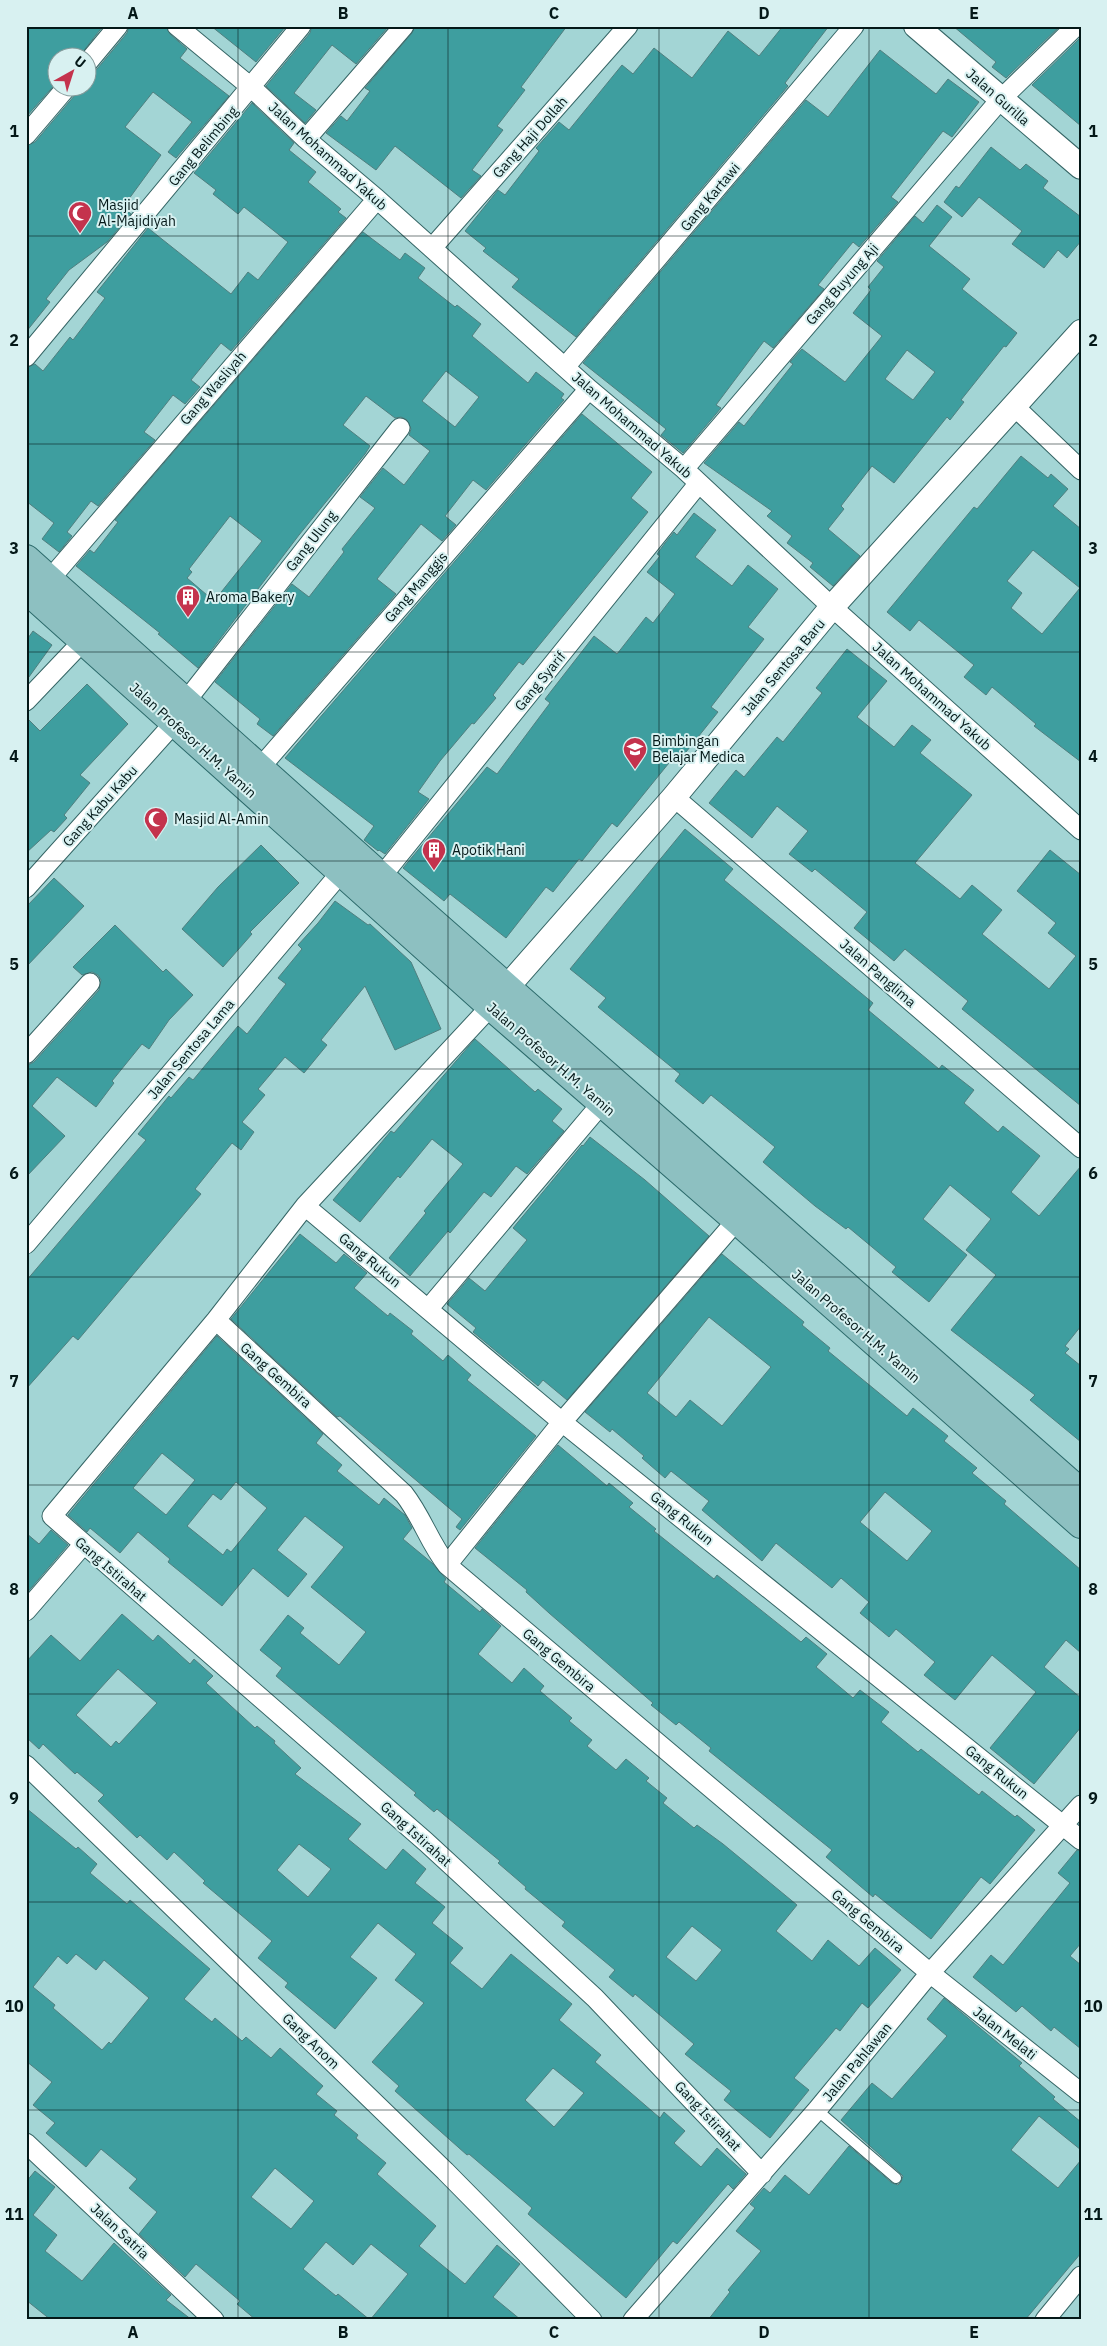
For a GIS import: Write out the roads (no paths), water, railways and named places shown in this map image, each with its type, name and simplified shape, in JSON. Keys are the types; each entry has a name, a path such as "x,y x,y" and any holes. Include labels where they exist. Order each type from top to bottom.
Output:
{"main road":[{"name":"Jalan Profesor H.M. Yamin","path":"26,559 38,584 84,640 180,712"},
{"name":"Jalan Profesor H.M. Yamin","path":"38,584 348,864 732,1205 1081,1524"},
{"name":"Jalan Profesor H.M. Yamin","path":"499,997 602,1103 732,1205 1081,1493"}],"street":[{"path":"98,50 118,26"},
{"name":"Jalan Mohammad Yakub","path":"177,26 252,88 306,139 377,199 589,389 684,469 832,607 1081,830"},
{"name":"Gang Belimbing","path":"26,357 252,88 301,26"},
{"path":"306,139 404,26"},
{"name":"Gang Haji Dollah","path":"432,248 628,26"},
{"name":"Gang Kartawi","path":"565,367 854,26"},
{"name":"Jalan Gurilla","path":"916,26 1000,100 1081,167"},
{"name":"Gang Buyung Aji","path":"684,469 1000,100 1076,26"},
{"path":"26,135 57,98"},
{"name":"Gang Wasliyah","path":"38,584 377,199"},
{"name":"Jalan Sentosa Baru","path":"499,997 674,797 832,607 1081,332"},
{"name":"Gang Manggis","path":"252,777 589,389"},
{"path":"1015,407 1081,470"},
{"name":"Gang Ulung","path":"180,712 400,428"},
{"name":"Gang Syarif","path":"373,886 699,484"},
{"path":"26,701 84,640"},
{"name":"Gang Kabu Kabu","path":"26,888 180,712"},
{"name":"Jalan Panglima","path":"674,797 1081,1148"},
{"name":"Jalan Sentosa Lama","path":"26,1244 348,864"},
{"path":"26,1054 90,983"},
{"path":"216,1320 305,1206 499,997"},
{"path":"429,1308 602,1103"},
{"path":"447,1564 562,1422 732,1205"},
{"name":"Gang Rukun","path":"305,1206 429,1308 562,1422 1081,1840"},
{"name":"Gang Istirahat","path":"216,1320 52,1516 426,1842 595,1998 762,2174"},
{"name":"Gang Gembira","path":"216,1320 404,1494 418,1512 432,1544 447,1564 930,1973"},
{"path":"26,1611 83,1545"},
{"name":"Gang Anom","path":"26,1765 445,2171 592,2320"},
{"name":"Jalan Pahlawan","path":"633,2320 817,2110 930,1973 1081,1805"},
{"name":"Jalan Melati","path":"930,1973 1081,2093"},
{"name":"Jalan Satria","path":"26,2143 214,2320"},
{"path":"1045,2320 1081,2276"}],"lane":[{"path":"817,2110 896,2178"}],"place":[{"name":"Masjid Al-Majidiyah","path":"80,234"},
{"name":"Aroma Bakery","path":"188,618"},
{"name":"Bimbingan Belajar Medica","path":"635,770"},
{"name":"Masjid Al-Amin","path":"156,840"},
{"name":"Apotik Hani","path":"434,871"}]}
